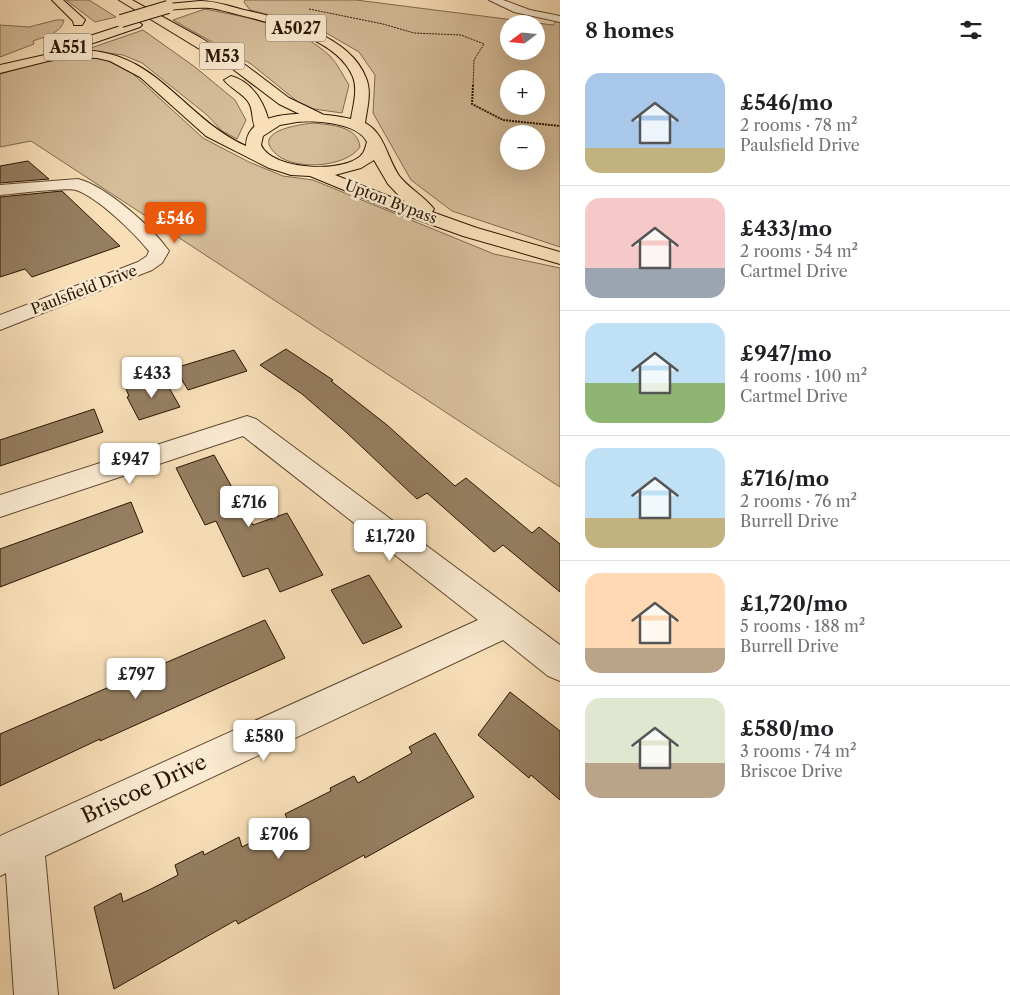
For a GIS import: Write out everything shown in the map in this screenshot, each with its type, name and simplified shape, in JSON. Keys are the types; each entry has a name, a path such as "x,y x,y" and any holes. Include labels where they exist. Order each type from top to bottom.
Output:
{"main road":[{"path":"57,0 79,20 92,25"},
{"name":"A551","path":"0,69 181,11 195,2 216,0"},
{"name":"A5027","path":"237,0 242,9 250,14"},
{"name":"A5027","path":"168,7 195,2 250,14 298,28 332,46 346,59 359,77 362,96 357,126"},
{"name":"M53","path":"120,4 189,51"},
{"name":"M53","path":"120,4 198,41 239,67 284,101 317,117"},
{"name":"A551","path":"0,63 92,25 121,21 168,7"},
{"path":"52,43 78,28 92,25 136,25"},
{"path":"0,69 51,56 90,53 113,57 129,64 152,80 212,133 276,165 312,172 332,171 357,164 372,153 375,145"},
{"name":"M53","path":"222,74 250,95 257,104 261,113 262,128"},
{"path":"262,159 255,151 252,143 255,135 262,128 286,119 332,118 357,126"},
{"name":"Upton Bypass","path":"357,126 367,131 372,138 385,169 394,183 424,208 470,232"},
{"name":"Upton Bypass","path":"312,172 470,232 560,258"}],"street":[{"path":"492,1 533,16 560,19"},
{"name":"Paulsfield Drive","path":"0,190 78,184 101,197 142,231 159,251 155,259 145,266 0,323"},
{"path":"0,506 247,425 560,665"},
{"name":"Briscoe Drive","path":"12,850 506,623"},
{"path":"12,850 36,995"}],"path":[{"path":"301,8 383,24 414,33 461,35 484,44 474,60 472,104 503,120 560,126"}],"shaded area":[{"path":"66,0 89,0 116,17 95,22"},
{"path":"245,0 356,0 500,18 500,60 545,60 545,24 553,25 560,16 560,247 452,211 411,180 373,113 375,75 359,52 316,27 250,10 244,2"},
{"path":"205,9 272,24 317,45 333,59 349,85 342,113 314,109 298,102 251,64 173,20"},
{"path":"56,20 64,20 63,24 56,31 33,41 34,44 0,57 0,25 29,27"},
{"path":"143,30 195,67 235,100 246,120 237,139 222,131 207,115 142,63 123,55 85,50"},
{"path":"85,56 105,59 131,72 203,138 249,162 283,176 313,180 494,254 560,268 560,487 31,141 0,147 0,74 50,60"},
{"path":"314,123 335,126 349,131 358,140 360,147 353,154 343,159 318,165 292,162 281,158 273,151 269,144 270,138 275,133 291,127"}],"building":[{"path":"28,161 49,179 0,183 0,166"},
{"path":"62,191 120,246 32,277 25,269 0,277 0,197"},
{"path":"286,349 333,380 331,381 387,425 455,486 466,478 532,533 539,527 560,544 560,592 503,545 494,552 427,493 417,499 346,432 302,394 260,365"},
{"path":"234,350 247,371 188,390 175,368"},
{"path":"163,377 180,407 139,420 127,397 129,396 126,389"},
{"path":"94,409 103,432 0,466 0,440"},
{"path":"214,455 253,525 287,513 323,575 280,592 268,568 243,577 216,521 205,525 176,468"},
{"path":"131,502 143,532 0,587 0,549"},
{"path":"369,575 402,627 363,644 331,590"},
{"path":"265,620 285,658 100,741 100,739 0,786 0,734"},
{"path":"510,692 560,731 560,800 531,775 529,778 478,735"},
{"path":"435,733 474,797 365,858 364,855 238,924 236,920 114,989 94,907 121,893 123,902 151,889 178,875 175,865 203,851 204,855 239,837 242,847 289,823 285,814 331,791 330,788 354,776 358,783 412,753 409,747"}]}
